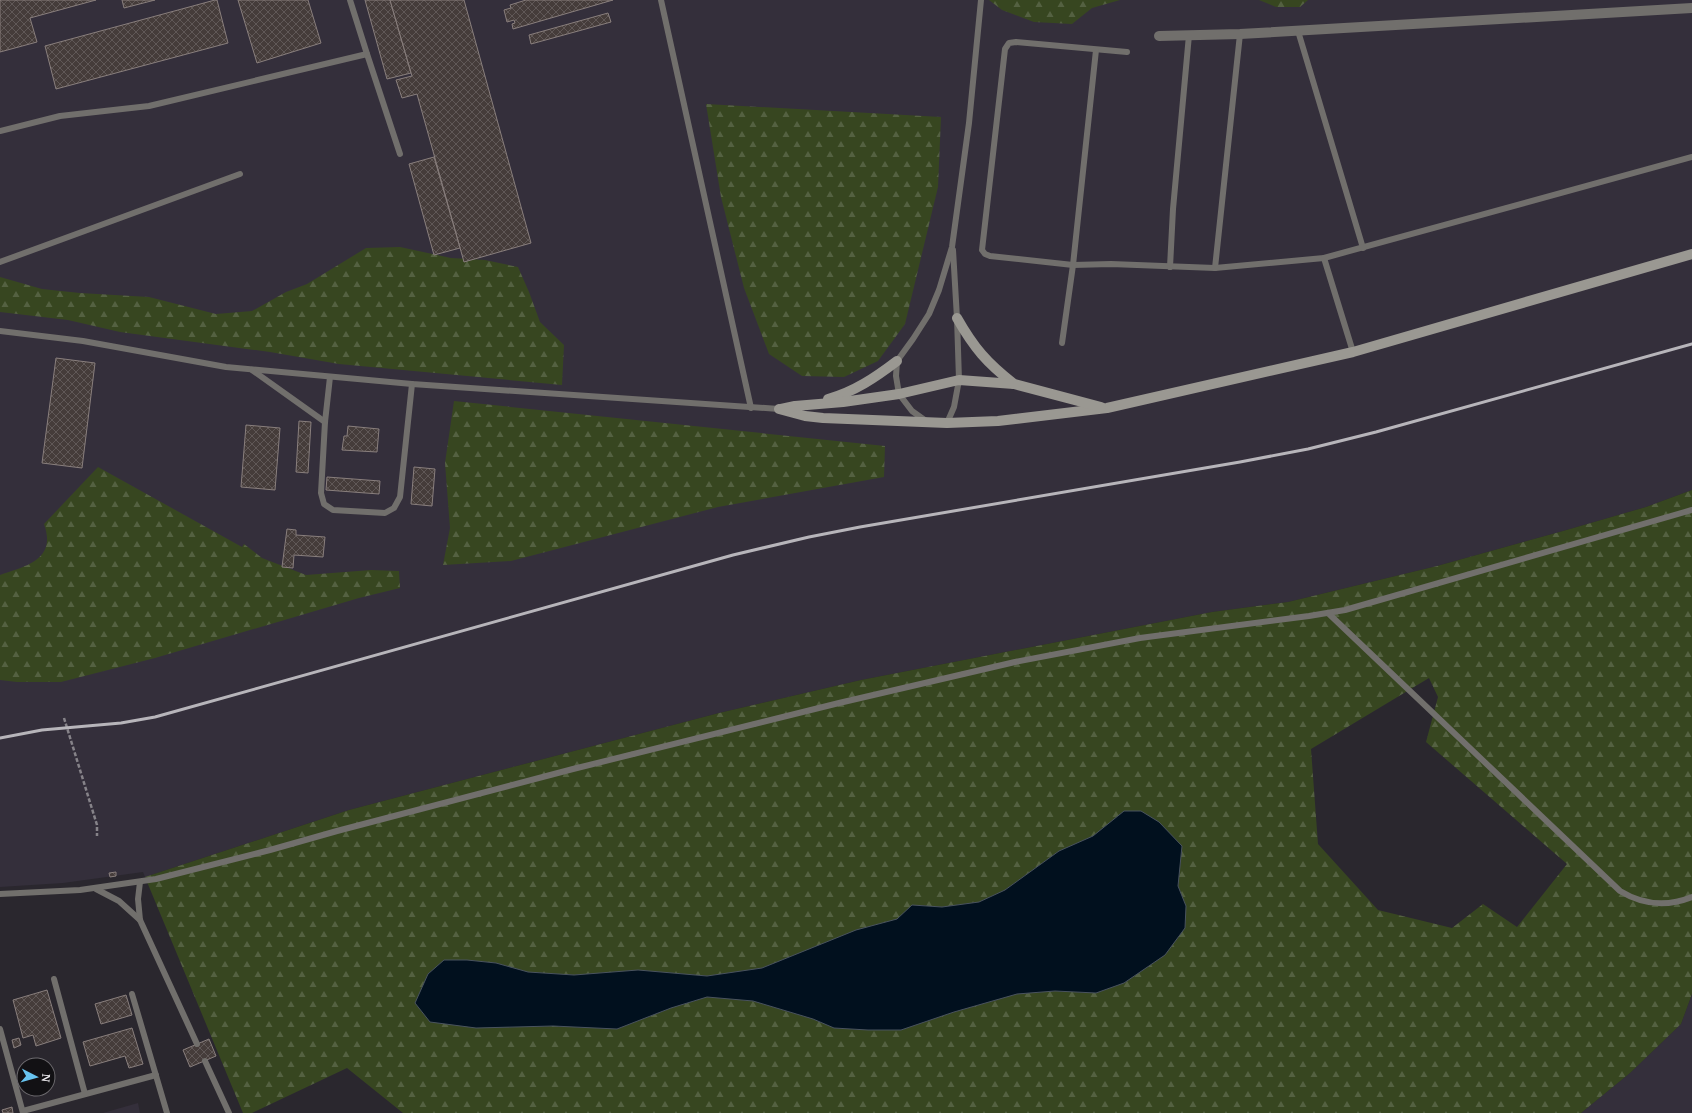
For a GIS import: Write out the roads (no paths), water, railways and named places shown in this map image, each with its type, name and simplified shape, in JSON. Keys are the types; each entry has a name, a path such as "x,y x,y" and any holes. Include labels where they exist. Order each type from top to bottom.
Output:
{"street":[{"path":"1159,36 1298,31 1692,8"},
{"path":"779,409 805,416 823,418 947,423 1028,418 1107,408 1353,352 1692,254"},
{"path":"958,318 968,339 978,352 1014,384"},
{"path":"812,404 839,396 860,386 897,361"},
{"path":"779,409 812,404 849,402 899,394 959,380 1014,384 1107,408"}],"lane":[{"path":"350,0 400,154"},
{"path":"661,0 751,408"},
{"path":"926,421 912,411 899,394 896,376 897,361 913,340 929,314 939,290 952,247 969,123 981,0"},
{"path":"1298,31 1364,248"},
{"path":"1215,268 1240,34"},
{"path":"1170,267 1173,209 1189,35"},
{"path":"1127,52 1016,42 1009,43 1005,49 983,241 982,250 985,254 990,256 1073,265 1111,264 1215,268 1324,258 1692,157"},
{"path":"1062,343 1073,265 1096,50"},
{"path":"0,131 60,116 149,106 367,54"},
{"path":"0,262 240,174"},
{"path":"947,423 954,407 959,380 958,318 952,247"},
{"path":"1324,258 1353,352"},
{"path":"0,331 83,341 219,366 412,384 779,409"},
{"path":"251,369 325,422"},
{"path":"330,377 325,422 321,493 324,504 333,510 385,513 394,508 400,497 412,384"},
{"path":"0,894 65,892 140,882 270,850 337,830 573,769 839,703 1014,662 1140,638 1328,613 1368,604 1481,569 1692,510"},
{"path":"1328,613 1620,891 1637,900 1656,904 1675,902 1692,897"},
{"path":"140,882 138,899 140,920 197,1044"},
{"path":"94,889 120,901 140,920"},
{"path":"54,979 85,1094"},
{"path":"132,994 168,1113"},
{"path":"0,1029 23,1112 156,1075"},
{"path":"205,1061 229,1113"}],"water":[{"path":"1124,811 1141,811 1159,822 1182,846 1178,886 1186,906 1185,928 1165,955 1124,983 1096,993 1055,991 1017,994 954,1012 901,1030 834,1028 813,1019 753,1001 707,997 671,1008 617,1029 553,1026 476,1028 430,1022 415,1003 428,974 444,960 467,960 496,963 528,972 574,975 638,970 707,976 762,968 856,930 897,919 912,905 942,907 979,902 1005,890 1059,851 1093,836"}],"railway":[{"path":"0,738 42,730 121,723 155,717 733,555 809,537 1308,449 1376,432 1692,344"}]}
